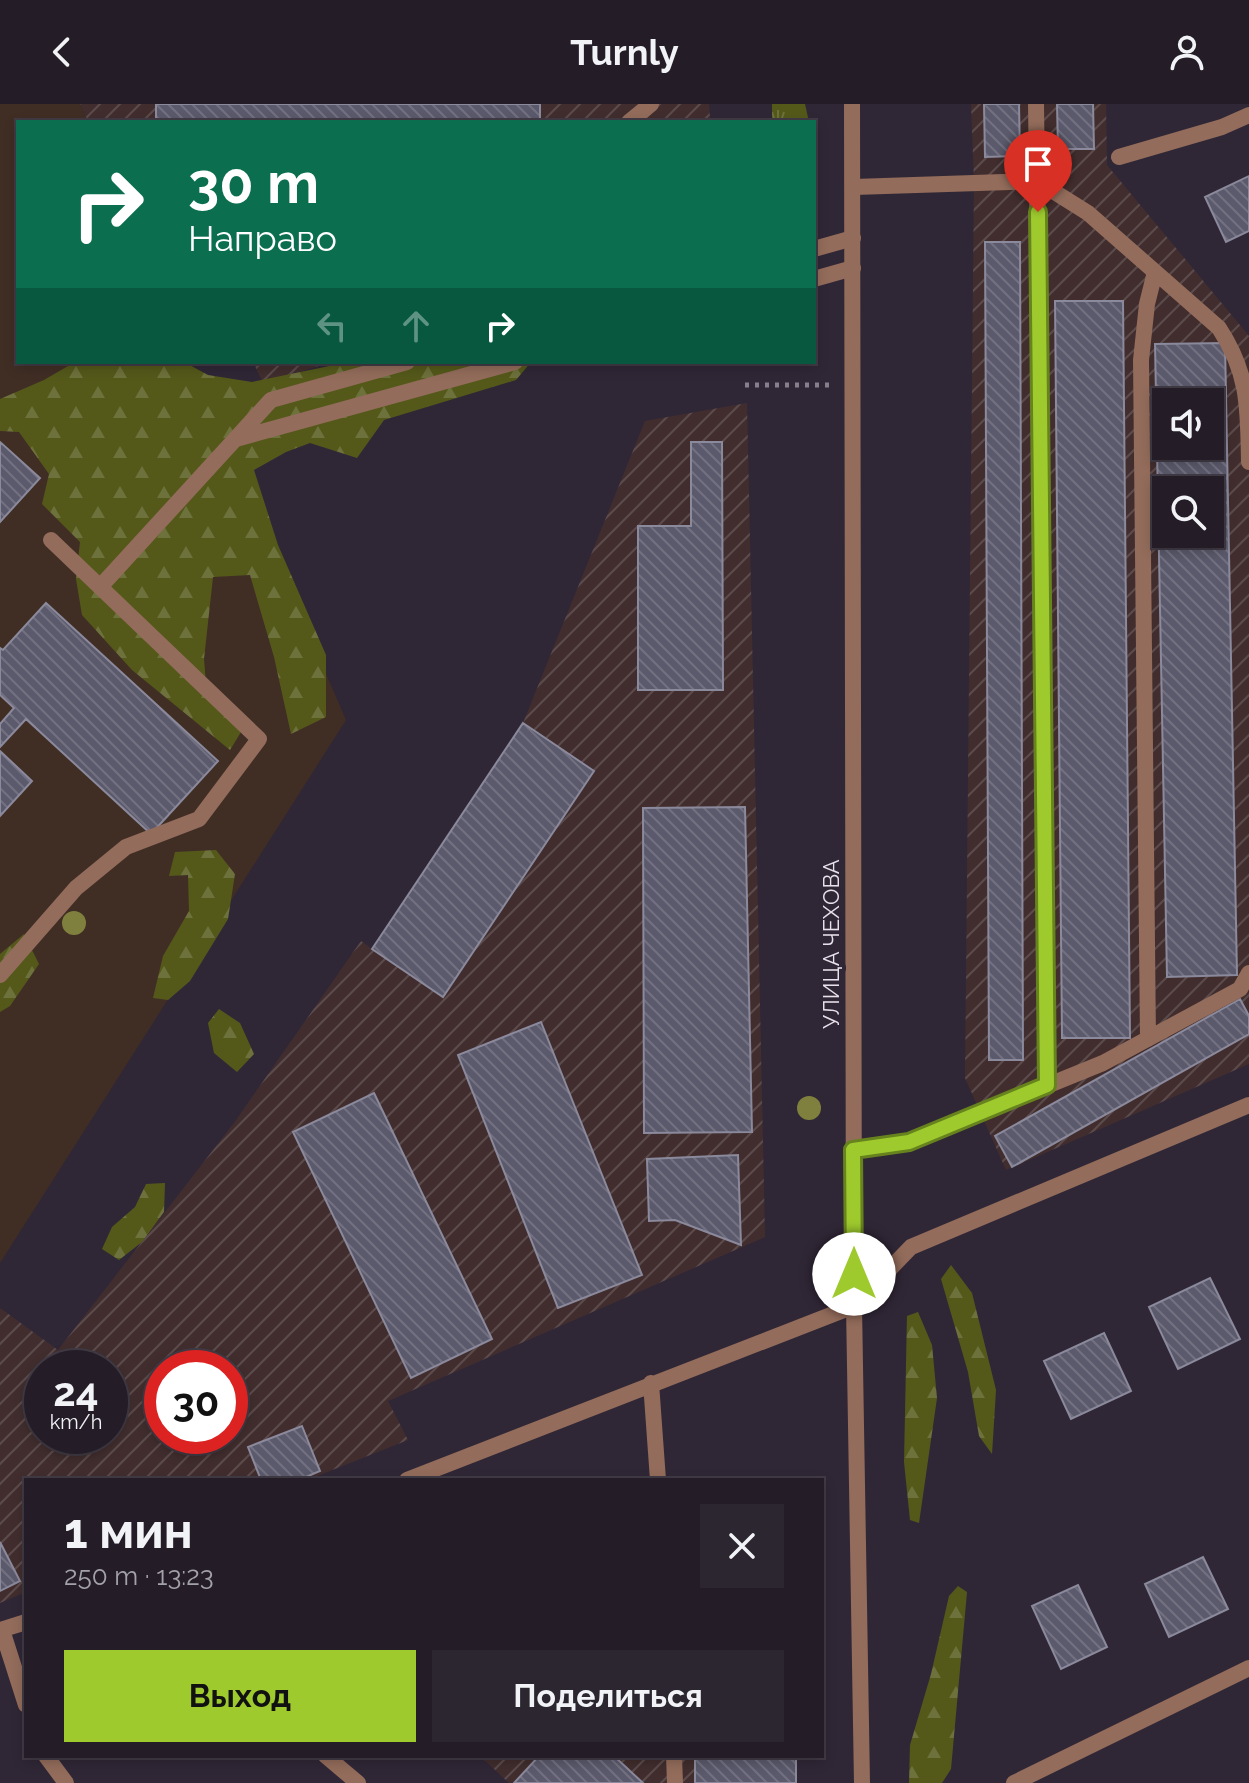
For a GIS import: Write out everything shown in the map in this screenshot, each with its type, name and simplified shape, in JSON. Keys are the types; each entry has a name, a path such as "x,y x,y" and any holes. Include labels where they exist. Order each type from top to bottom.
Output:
{"street":[{"path":"631,120 651,104"},
{"name":"УЛИЦА ЧЕХОВА","path":"852,104 853,1150 862,1783"},
{"path":"1036,104 1047,1085"},
{"path":"1119,157 1222,127 1249,115"},
{"path":"854,187 1037,181 1088,213 1219,328 1233,345 1246,372 1249,462"},
{"path":"816,248 853,238"},
{"path":"816,278 853,268"},
{"path":"1148,1039 1141,360 1147,304 1155,272"},
{"path":"100,587 271,400 400,364"},
{"path":"235,440 508,364"},
{"path":"0,975 76,888 126,847 199,819 259,739 51,540"},
{"path":"853,1150 909,1142 1103,1063 1240,989 1249,973"},
{"path":"412,1478 854,1306 911,1247 1249,1105"},
{"path":"651,1383 658,1478"},
{"path":"24,1623 1,1630 24,1699"},
{"path":"1014,1783 1249,1668"},
{"path":"47,1758 66,1783"},
{"path":"328,1758 358,1783"},
{"path":"674,1758 675,1783"}],"path":[{"path":"745,385 852,385"}],"shaded area":[{"path":"0,104 80,104 87,120 16,120 16,364 192,364 346,720 0,1263"},
{"path":"80,104 709,104 710,118 708,120 87,120"},
{"path":"971,104 1106,104 1107,165 1249,336 1249,1064 1006,1170 965,1078 974,183"},
{"path":"254,364 325,364 263,383"},
{"path":"747,403 765,1237 388,1401 408,1440 312,1478 24,1478 24,1593 0,1603 0,1308 58,1350 234,1123 361,941 372,949 523,723 645,421"},
{"path":"482,1758 796,1758 796,1783 509,1783"}],"green space":[{"path":"772,104 805,104 809,120 772,120"},
{"path":"72,364 188,364 208,375 252,382 339,364 529,364 516,380 384,420 357,458 310,443 254,470 278,545 326,655 326,717 291,734 274,657 250,575 213,577 204,659 207,697 241,732 230,750 132,670 82,615 76,579 80,542 42,504 49,474 19,432 0,431 0,399"},
{"path":"216,850 235,874 228,919 190,981 168,1000 153,998 163,956 189,911 188,875 169,876 175,852"},
{"path":"24,934 39,964 10,1006 0,1012 0,954"},
{"path":"219,1009 240,1023 254,1054 237,1072 214,1053 208,1023"},
{"path":"165,1183 164,1212 142,1242 119,1260 102,1249 112,1227 135,1207 146,1184"},
{"path":"951,1265 972,1293 996,1390 992,1454 979,1436 968,1372 941,1279"},
{"path":"918,1312 932,1345 937,1398 919,1523 910,1520 904,1462 907,1316"},
{"path":"958,1586 967,1592 951,1769 942,1783 909,1783 910,1745 949,1596"}],"building":[{"path":"156,104 540,104 540,120 156,120"},
{"path":"984,104 1019,104 1020,156 985,157"},
{"path":"1057,104 1093,104 1094,149 1058,149"},
{"path":"1249,176 1249,231 1226,242 1205,197"},
{"path":"985,242 1020,242 1023,1060 989,1060"},
{"path":"1055,301 1123,301 1130,1038 1062,1038"},
{"path":"1225,343 1237,975 1167,977 1159,548 1224,548 1224,476 1158,476 1157,460 1224,460 1224,388 1156,388 1155,344"},
{"path":"0,442 40,478 0,522"},
{"path":"691,442 722,442 723,690 638,690 638,526 691,526"},
{"path":"46,603 218,761 151,834 26,719 0,747 0,724 14,708 0,695 0,648 3,650"},
{"path":"523,723 594,771 443,997 372,949"},
{"path":"0,751 32,781 0,816"},
{"path":"745,807 752,1132 644,1133 643,808"},
{"path":"1240,999 1249,1016 1249,1034 1012,1167 995,1136"},
{"path":"541,1022 642,1275 558,1308 458,1055"},
{"path":"374,1093 492,1339 411,1378 293,1132"},
{"path":"738,1155 741,1245 675,1220 649,1221 647,1159"},
{"path":"1210,1278 1240,1339 1178,1369 1149,1307"},
{"path":"1104,1333 1131,1391 1071,1419 1044,1361"},
{"path":"302,1426 320,1471 304,1478 260,1478 248,1447"},
{"path":"0,1542 20,1581 0,1591"},
{"path":"1203,1557 1228,1609 1169,1637 1145,1584"},
{"path":"1078,1585 1107,1647 1061,1669 1032,1606"},
{"path":"537,1758 616,1758 643,1783 514,1783"},
{"path":"695,1758 796,1758 796,1783 695,1783"}],"route":[{"path":"854,1274 853,1150 909,1142 1047,1085 1038,212"}]}
